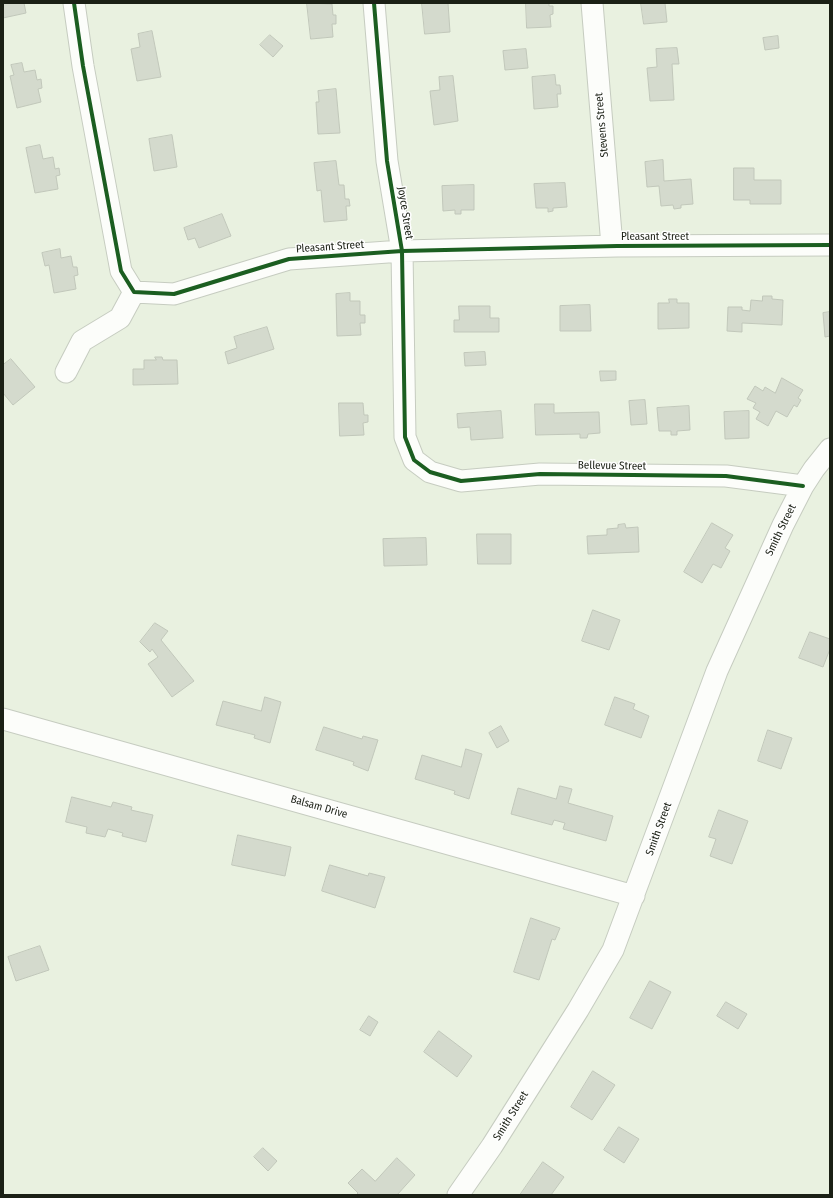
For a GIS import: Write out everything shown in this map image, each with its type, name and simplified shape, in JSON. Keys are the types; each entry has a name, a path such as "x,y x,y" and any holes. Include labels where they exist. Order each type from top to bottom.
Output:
{"street":[{"path":"66,372 82,341 120,318 134,292 121,271 83,66 74,3"},
{"name":"Joyce Street","path":"374,3 387,161 402,251 404,437 414,460 424,468"},
{"name":"Stevens Street","path":"592,3 612,246"},
{"name":"Pleasant Street","path":"134,292 174,294 289,259 402,251 612,246 830,245"},
{"name":"Smith Street","path":"458,1195 492,1146 578,1010 613,950 717,671 783,525 803,486 830,449"},
{"name":"Bellevue Street","path":"424,468 430,472 461,481 548,474 726,476 803,486"},
{"name":"Balsam Drive","path":"3,719 634,896"}],"building":[{"path":"3,3 24,3 26,13 3,18"},
{"path":"307,3 332,4 333,15 336,15 336,24 332,24 333,37 311,39"},
{"path":"422,3 448,3 450,32 425,34"},
{"path":"526,3 549,3 549,6 553,6 553,14 550,15 551,27 527,28"},
{"path":"641,3 665,3 667,22 644,24"},
{"path":"152,31 161,77 137,81 131,49 140,47 138,34"},
{"path":"270,35 283,46 273,57 260,45"},
{"path":"778,36 779,48 765,50 763,38"},
{"path":"677,48 679,64 672,64 674,100 650,101 647,68 657,67 656,49"},
{"path":"526,49 528,68 505,70 503,51"},
{"path":"22,63 24,72 35,70 37,80 41,79 42,88 38,89 41,102 17,108 10,76 14,75 11,65"},
{"path":"555,75 556,85 560,85 561,94 557,94 558,107 534,109 532,77"},
{"path":"453,76 458,121 434,125 430,91 440,90 439,77"},
{"path":"336,89 340,133 318,134 316,102 319,102 318,91"},
{"path":"172,135 177,167 154,171 149,139"},
{"path":"40,145 43,159 53,157 55,169 59,168 60,175 56,176 58,189 35,193 26,148"},
{"path":"663,160 664,181 691,179 693,204 681,205 681,208 674,209 673,205 661,206 659,186 647,187 645,162"},
{"path":"336,161 339,185 344,185 345,199 349,199 350,206 346,206 347,220 324,222 321,190 317,191 314,163"},
{"path":"734,168 754,168 754,180 781,180 781,204 750,204 750,200 734,200"},
{"path":"565,183 567,207 553,208 553,211 548,212 548,208 536,208 534,184"},
{"path":"474,185 474,210 461,210 461,214 455,214 455,210 443,211 442,186"},
{"path":"222,214 231,236 199,248 195,238 188,240 184,228"},
{"path":"60,249 61,258 71,256 73,267 77,267 78,275 74,276 76,289 54,293 49,265 45,266 42,253"},
{"path":"350,293 350,301 360,301 360,315 365,315 365,323 360,323 361,335 337,336 336,294"},
{"path":"763,296 772,296 772,299 783,300 782,325 742,323 742,332 727,331 728,307 742,307 742,310 750,311 751,300 762,301"},
{"path":"669,299 677,299 677,303 689,303 689,328 658,329 658,303 669,303"},
{"path":"590,305 591,331 560,331 560,306"},
{"path":"459,306 490,306 490,318 499,318 499,332 454,332 454,320 459,320"},
{"path":"830,312 830,336 825,337 823,313"},
{"path":"267,327 274,349 228,364 225,352 237,348 234,337"},
{"path":"485,352 486,365 465,366 464,353"},
{"path":"155,357 162,357 163,360 177,360 178,384 133,385 133,369 144,369 144,360 156,360"},
{"path":"11,359 35,387 13,405 3,393 3,365"},
{"path":"600,371 616,371 616,380 601,381"},
{"path":"782,378 803,390 798,398 801,400 797,407 794,405 787,417 776,411 768,426 756,419 760,412 753,408 756,403 747,399 755,386 763,391 765,387 775,393"},
{"path":"645,400 647,424 631,425 629,401"},
{"path":"339,403 363,403 364,415 368,415 368,422 363,423 364,435 340,436"},
{"path":"535,404 554,404 554,413 599,412 600,433 588,434 587,438 580,438 580,434 536,435"},
{"path":"689,406 690,430 677,431 677,435 671,435 671,431 659,431 657,408"},
{"path":"501,411 503,438 471,440 470,427 458,428 457,414"},
{"path":"749,411 749,438 725,439 724,412"},
{"path":"712,523 733,535 725,548 730,551 721,568 713,564 702,583 684,572"},
{"path":"625,524 626,528 638,527 639,552 588,554 587,536 607,535 607,529 618,528 618,525"},
{"path":"477,534 511,534 511,564 478,564"},
{"path":"426,538 427,565 384,566 383,539"},
{"path":"593,610 620,620 609,650 582,641"},
{"path":"155,623 168,631 161,640 194,681 172,697 148,664 158,657 152,649 150,652 140,642"},
{"path":"810,632 830,639 830,649 823,667 799,658"},
{"path":"265,697 281,702 270,743 254,738 255,735 216,725 223,701 261,711"},
{"path":"615,697 635,704 633,709 649,716 641,738 605,725"},
{"path":"501,726 509,741 497,748 489,733"},
{"path":"324,727 362,739 363,736 378,740 368,771 353,765 354,762 316,750"},
{"path":"768,730 792,738 781,769 758,761"},
{"path":"466,749 482,754 469,799 454,794 455,791 415,779 422,755 461,767"},
{"path":"560,786 572,789 568,803 613,816 606,841 563,829 565,823 554,820 552,825 511,814 518,788 556,799"},
{"path":"72,797 111,807 113,802 132,807 131,810 153,815 146,842 122,836 123,833 108,829 105,837 86,833 87,827 66,822"},
{"path":"719,810 748,821 732,864 710,856 716,839 709,837"},
{"path":"238,835 291,847 285,876 232,865"},
{"path":"330,865 368,876 369,873 385,877 375,908 322,891"},
{"path":"531,918 560,928 555,940 552,939 539,980 514,972"},
{"path":"40,946 49,970 16,981 8,957"},
{"path":"650,981 671,992 652,1029 630,1018"},
{"path":"726,1002 747,1014 738,1029 717,1016"},
{"path":"369,1016 378,1022 370,1036 360,1030"},
{"path":"439,1031 472,1056 457,1077 424,1052"},
{"path":"593,1071 615,1085 592,1120 571,1107"},
{"path":"619,1127 639,1139 624,1163 604,1150"},
{"path":"263,1148 277,1161 268,1171 254,1157"},
{"path":"397,1158 415,1175 397,1195 356,1195 358,1193 348,1183 362,1169 375,1181"},
{"path":"543,1162 564,1177 551,1195 520,1195"}],"cycle path":[{"path":"74,3 83,66 121,271 134,292 174,294 289,259 402,251 617,246 830,245"},
{"path":"374,3 387,161 402,251 405,437 414,460 430,472 461,481 540,474 726,476 803,486"}]}
